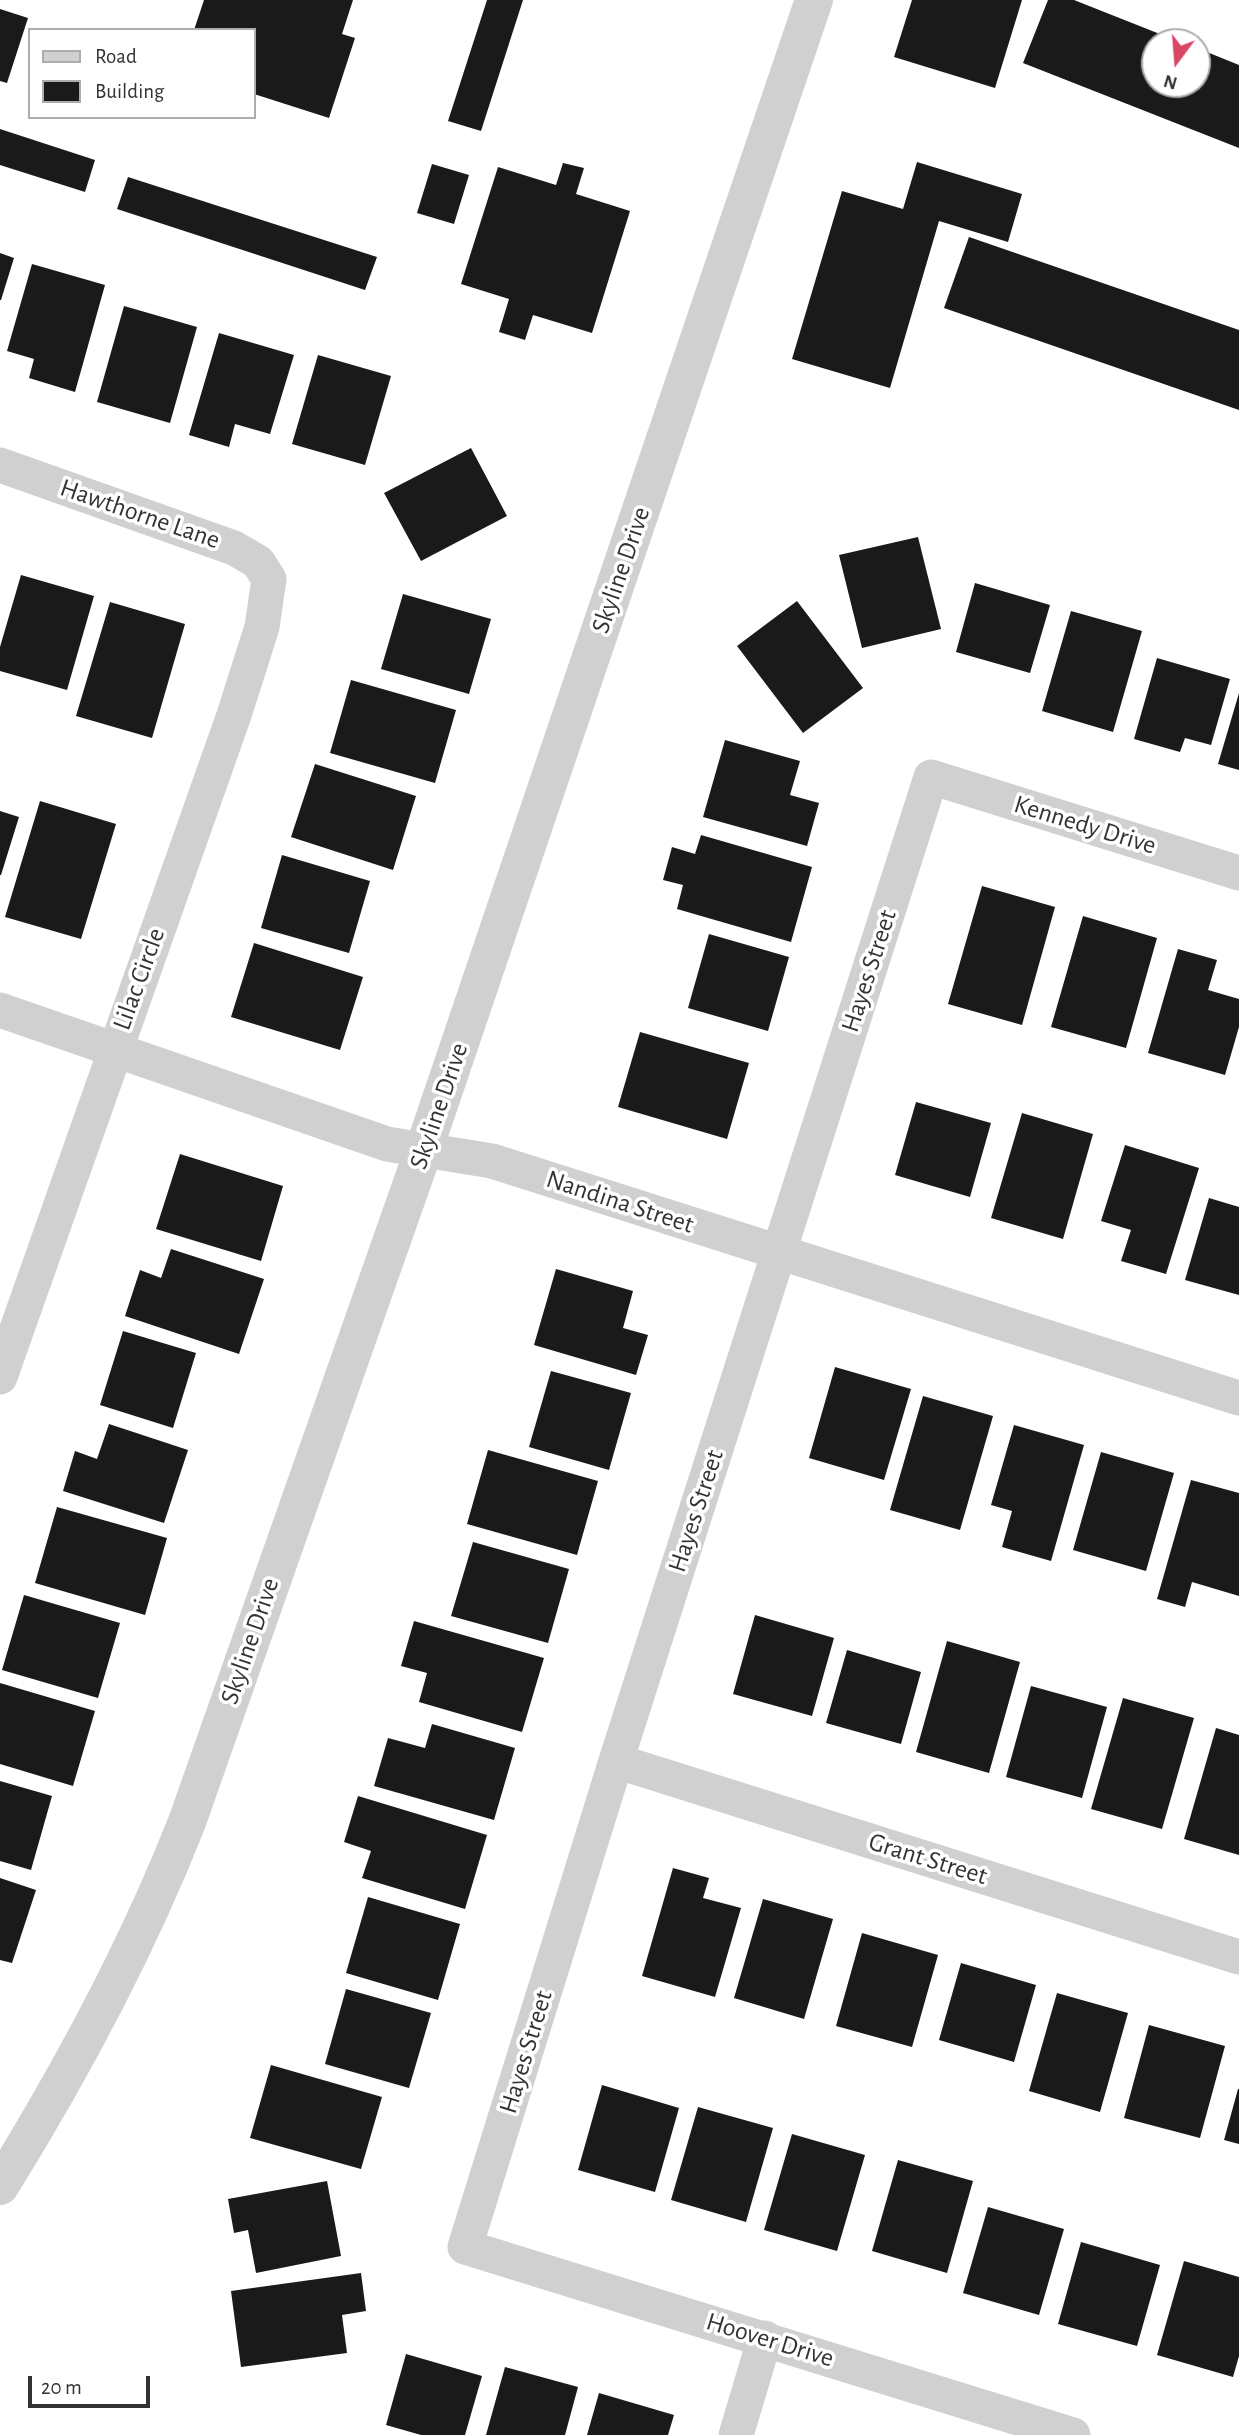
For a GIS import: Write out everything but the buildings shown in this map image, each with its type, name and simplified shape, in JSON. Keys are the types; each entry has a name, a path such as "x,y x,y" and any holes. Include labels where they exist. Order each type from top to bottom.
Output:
{"street":[{"name":"Skyline Drive","path":"0,2186 88,2036 159,1895 424,1149 814,0"},
{"name":"Hawthorne Lane","path":"0,465 234,548 258,562 269,579"},
{"name":"Lilac Circle","path":"0,1377 234,715 262,627 269,579"},
{"name":"Kennedy Drive","path":"931,777 1239,873"},
{"name":"Hayes Street","path":"465,2247 616,1761 931,777"},
{"name":"Nandina Street","path":"0,1010 387,1144 492,1161 1239,1398"},
{"name":"Grant Street","path":"616,1761 1239,1957"},
{"name":"Hoover Drive","path":"465,2247 1073,2435"},
{"path":"736,2435 765,2338"}]}
